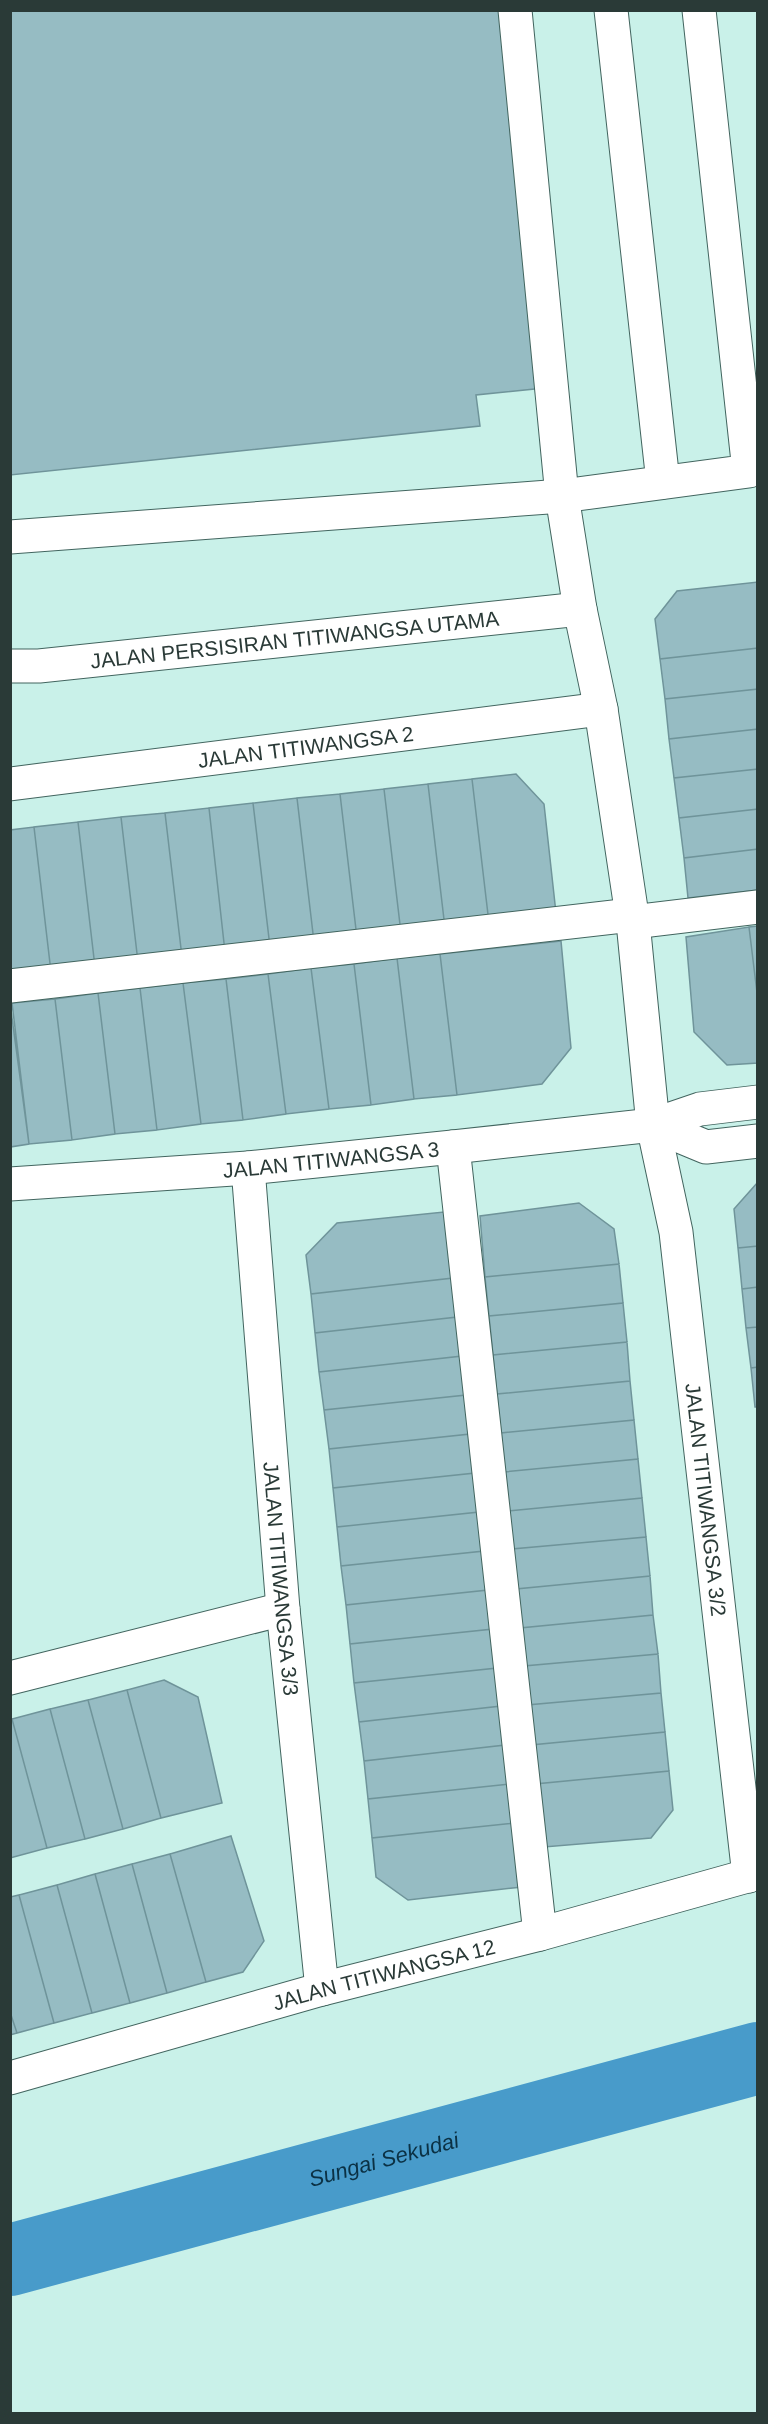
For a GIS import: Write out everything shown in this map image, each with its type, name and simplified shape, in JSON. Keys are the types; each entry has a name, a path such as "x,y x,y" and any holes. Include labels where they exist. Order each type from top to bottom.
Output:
{"street":[{"path":"515,10 562,496 580,609 601,709 632,918 653,1125"},
{"path":"611,10 663,483"},
{"path":"10,537 562,496 749,471 699,10"},
{"name":"JALAN PERSISIRAN TITIWANGSA UTAMA","path":"10,666 39,666 580,609"},
{"name":"JALAN TITIWANGSA 2","path":"10,784 601,709"},
{"path":"10,986 632,918 758,907"},
{"name":"JALAN TITIWANGSA 3","path":"10,1184 248,1168 453,1147 653,1125 700,1109 758,1102"},
{"name":"JALAN TITIWANGSA 3","path":"653,1125 706,1147 758,1140"},
{"name":"JALAN TITIWANGSA 3/2","path":"653,1125 676,1232 753,1875"},
{"path":"453,1147 540,1934"},
{"name":"JALAN TITIWANGSA 3/3","path":"248,1168 283,1609 322,1989"},
{"path":"10,1678 283,1609"},
{"name":"JALAN TITIWANGSA 12","path":"10,2078 322,1989 540,1934 753,1875"}],"building":[{"path":"10,10 502,10 544,388 476,395 480,426 10,475"},
{"path":"758,582 758,648 660,659 655,619 677,591"},
{"path":"758,648 758,689 665,699 660,659"},
{"path":"758,689 758,729 669,739 665,699"},
{"path":"758,729 758,769 674,778 669,739"},
{"path":"758,769 758,809 679,818 674,778"},
{"path":"516,774 544,804 556,913 489,923 472,779"},
{"path":"472,779 489,923 445,928 428,784"},
{"path":"428,784 445,928 401,933 384,789"},
{"path":"384,789 401,933 357,938 340,794"},
{"path":"340,794 357,938 314,942 297,798"},
{"path":"297,798 314,942 270,947 253,803"},
{"path":"253,803 270,947 225,952 209,808"},
{"path":"209,808 225,952 182,957 165,813"},
{"path":"758,809 758,849 684,858 679,818"},
{"path":"165,813 182,957 138,962 121,817"},
{"path":"121,817 138,962 95,967 78,822"},
{"path":"78,822 95,967 51,972 34,827"},
{"path":"34,827 51,972 10,975 10,830"},
{"path":"758,849 758,890 688,898 684,858"},
{"path":"758,926 758,1001 749,927"},
{"path":"749,927 758,1001 758,1063 727,1065 694,1032 686,937"},
{"path":"561,941 571,1048 542,1084 457,1095 440,954"},
{"path":"440,954 457,1095 414,1099 397,958"},
{"path":"397,958 414,1099 371,1105 354,964"},
{"path":"354,964 371,1105 329,1109 311,968"},
{"path":"311,968 329,1109 286,1114 268,974"},
{"path":"268,974 286,1114 243,1120 226,979"},
{"path":"226,979 243,1120 201,1124 183,983"},
{"path":"183,983 201,1124 157,1130 140,988"},
{"path":"140,988 157,1130 115,1134 98,993"},
{"path":"98,993 115,1134 72,1140 55,999"},
{"path":"55,999 72,1140 29,1144 12,1003"},
{"path":"10,1003 29,1144 10,1147"},
{"path":"758,1182 758,1246 738,1248 734,1209"},
{"path":"579,1203 614,1229 619,1264 485,1277 480,1216"},
{"path":"444,1212 453,1278 311,1294 306,1255 337,1223"},
{"path":"758,1246 758,1287 742,1289 738,1248"},
{"path":"619,1264 623,1303 489,1316 485,1277"},
{"path":"453,1278 457,1317 315,1333 311,1294"},
{"path":"758,1287 758,1327 746,1328 742,1289"},
{"path":"623,1303 627,1342 493,1355 489,1316"},
{"path":"457,1317 462,1356 319,1372 315,1333"},
{"path":"758,1327 758,1367 751,1368 746,1328"},
{"path":"627,1342 630,1381 497,1394 493,1355"},
{"path":"462,1356 466,1395 324,1410 319,1372"},
{"path":"758,1367 758,1407 755,1407 751,1368"},
{"path":"630,1381 634,1420 501,1433 497,1394"},
{"path":"466,1395 470,1434 329,1449 324,1410"},
{"path":"634,1420 638,1459 504,1472 501,1433"},
{"path":"470,1434 475,1473 333,1488 329,1449"},
{"path":"638,1459 642,1498 508,1511 504,1472"},
{"path":"475,1473 479,1512 337,1527 333,1488"},
{"path":"642,1498 646,1537 512,1549 508,1511"},
{"path":"479,1512 484,1551 341,1566 337,1527"},
{"path":"646,1537 650,1576 516,1589 512,1549"},
{"path":"484,1551 488,1590 346,1605 341,1566"},
{"path":"650,1576 653,1615 520,1628 516,1589"},
{"path":"488,1590 493,1629 350,1644 346,1605"},
{"path":"653,1615 658,1654 524,1666 520,1628"},
{"path":"493,1629 497,1668 354,1683 350,1644"},
{"path":"658,1654 661,1693 527,1705 524,1666"},
{"path":"497,1668 501,1706 359,1722 354,1683"},
{"path":"164,1680 198,1697 222,1803 161,1818 127,1690"},
{"path":"127,1690 161,1818 123,1829 88,1700"},
{"path":"661,1693 665,1732 531,1745 527,1705"},
{"path":"88,1700 123,1829 85,1839 50,1709"},
{"path":"501,1706 505,1745 364,1761 359,1722"},
{"path":"50,1709 85,1839 47,1848 12,1719"},
{"path":"12,1719 47,1848 10,1858 10,1720"},
{"path":"665,1732 669,1771 535,1784 531,1745"},
{"path":"505,1745 510,1784 368,1799 364,1761"},
{"path":"669,1771 673,1810 651,1838 544,1847 535,1784"},
{"path":"510,1784 514,1823 372,1838 368,1799"},
{"path":"514,1823 522,1887 408,1900 376,1877 372,1838"},
{"path":"231,1836 264,1941 243,1972 206,1982 170,1854"},
{"path":"170,1854 206,1982 167,1993 132,1864"},
{"path":"132,1864 167,1993 130,2003 95,1874"},
{"path":"95,1874 130,2003 92,2013 57,1885"},
{"path":"57,1885 92,2013 54,2023 19,1895"},
{"path":"19,1895 54,2023 17,2033 10,2012 10,1897"},
{"path":"10,2012 17,2033 10,2035"}],"waterway":[{"name":"Sungai Sekudai","path":"10,2260 758,2058"}]}
